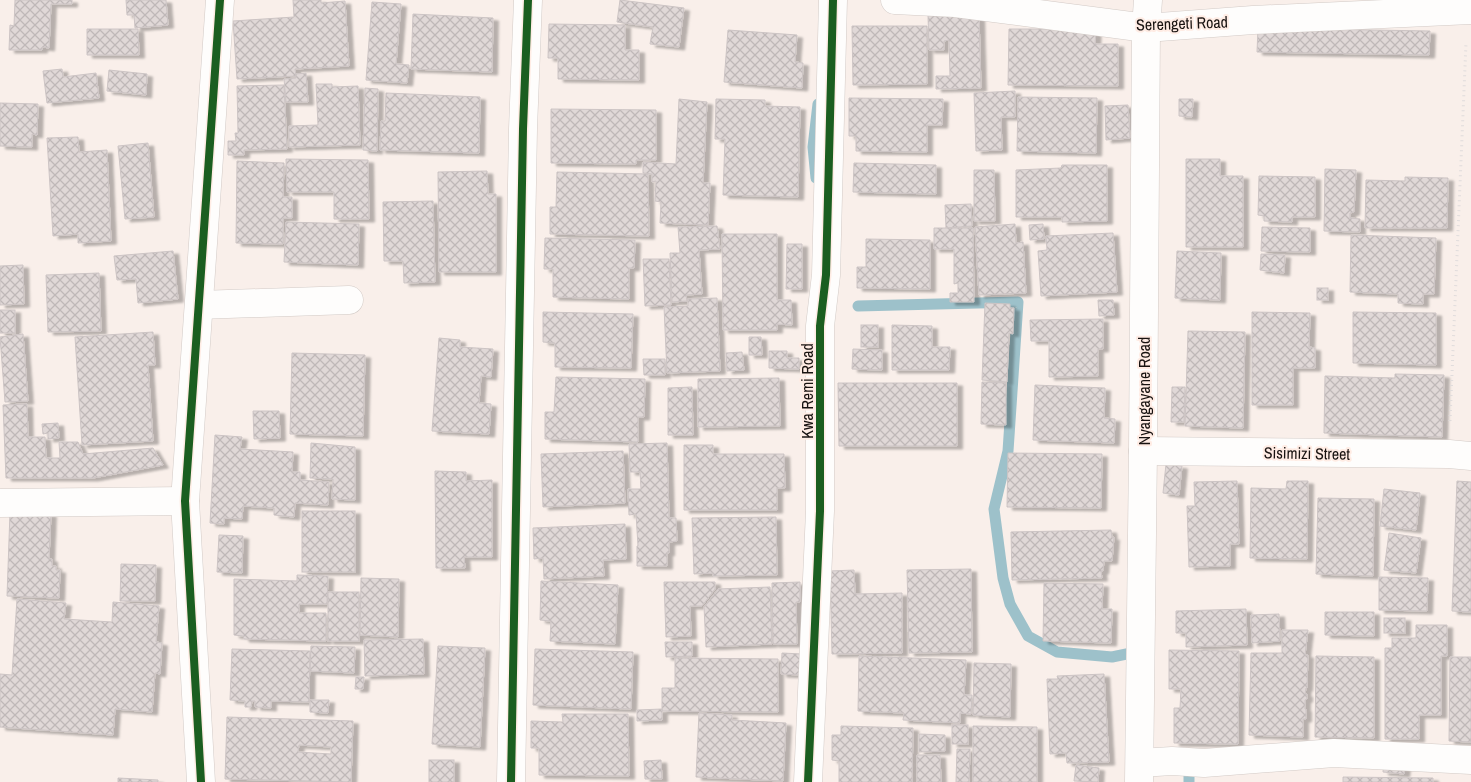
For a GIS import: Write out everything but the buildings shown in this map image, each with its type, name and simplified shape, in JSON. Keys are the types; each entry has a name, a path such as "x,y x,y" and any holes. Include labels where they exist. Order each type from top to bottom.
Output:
{"street":[{"path":"201,782 185,501 220,0"},
{"path":"511,782 528,0"},
{"name":"Kwa Remi Road","path":"808,782 820,512 820,326 826,275 833,0"},
{"name":"Serengeti Road","path":"894,0 955,3 1146,28 1466,6"},
{"name":"Nyangayane Road","path":"1140,772 1146,28 1148,0"},
{"path":"199,305 348,300"},
{"name":"Sisimizi Street","path":"1143,451 1460,455"},
{"path":"0,503 185,501"},
{"path":"1140,772 1172,762 1204,764 1334,753 1454,767"}],"path":[{"path":"1460,455 1466,6"}],"waterway":[{"path":"816,178 813,147 818,104"},
{"path":"858,306 1018,302 1008,451 994,509 1003,578 1010,604 1028,636 1057,652 1112,657 1141,651"},
{"path":"1183,764 1189,769 1189,782"}],"cycle path":[{"path":"201,782 185,501 220,0"},
{"path":"511,782 523,129 528,0"},
{"path":"808,782 820,511 820,326 826,275 833,0"}]}
